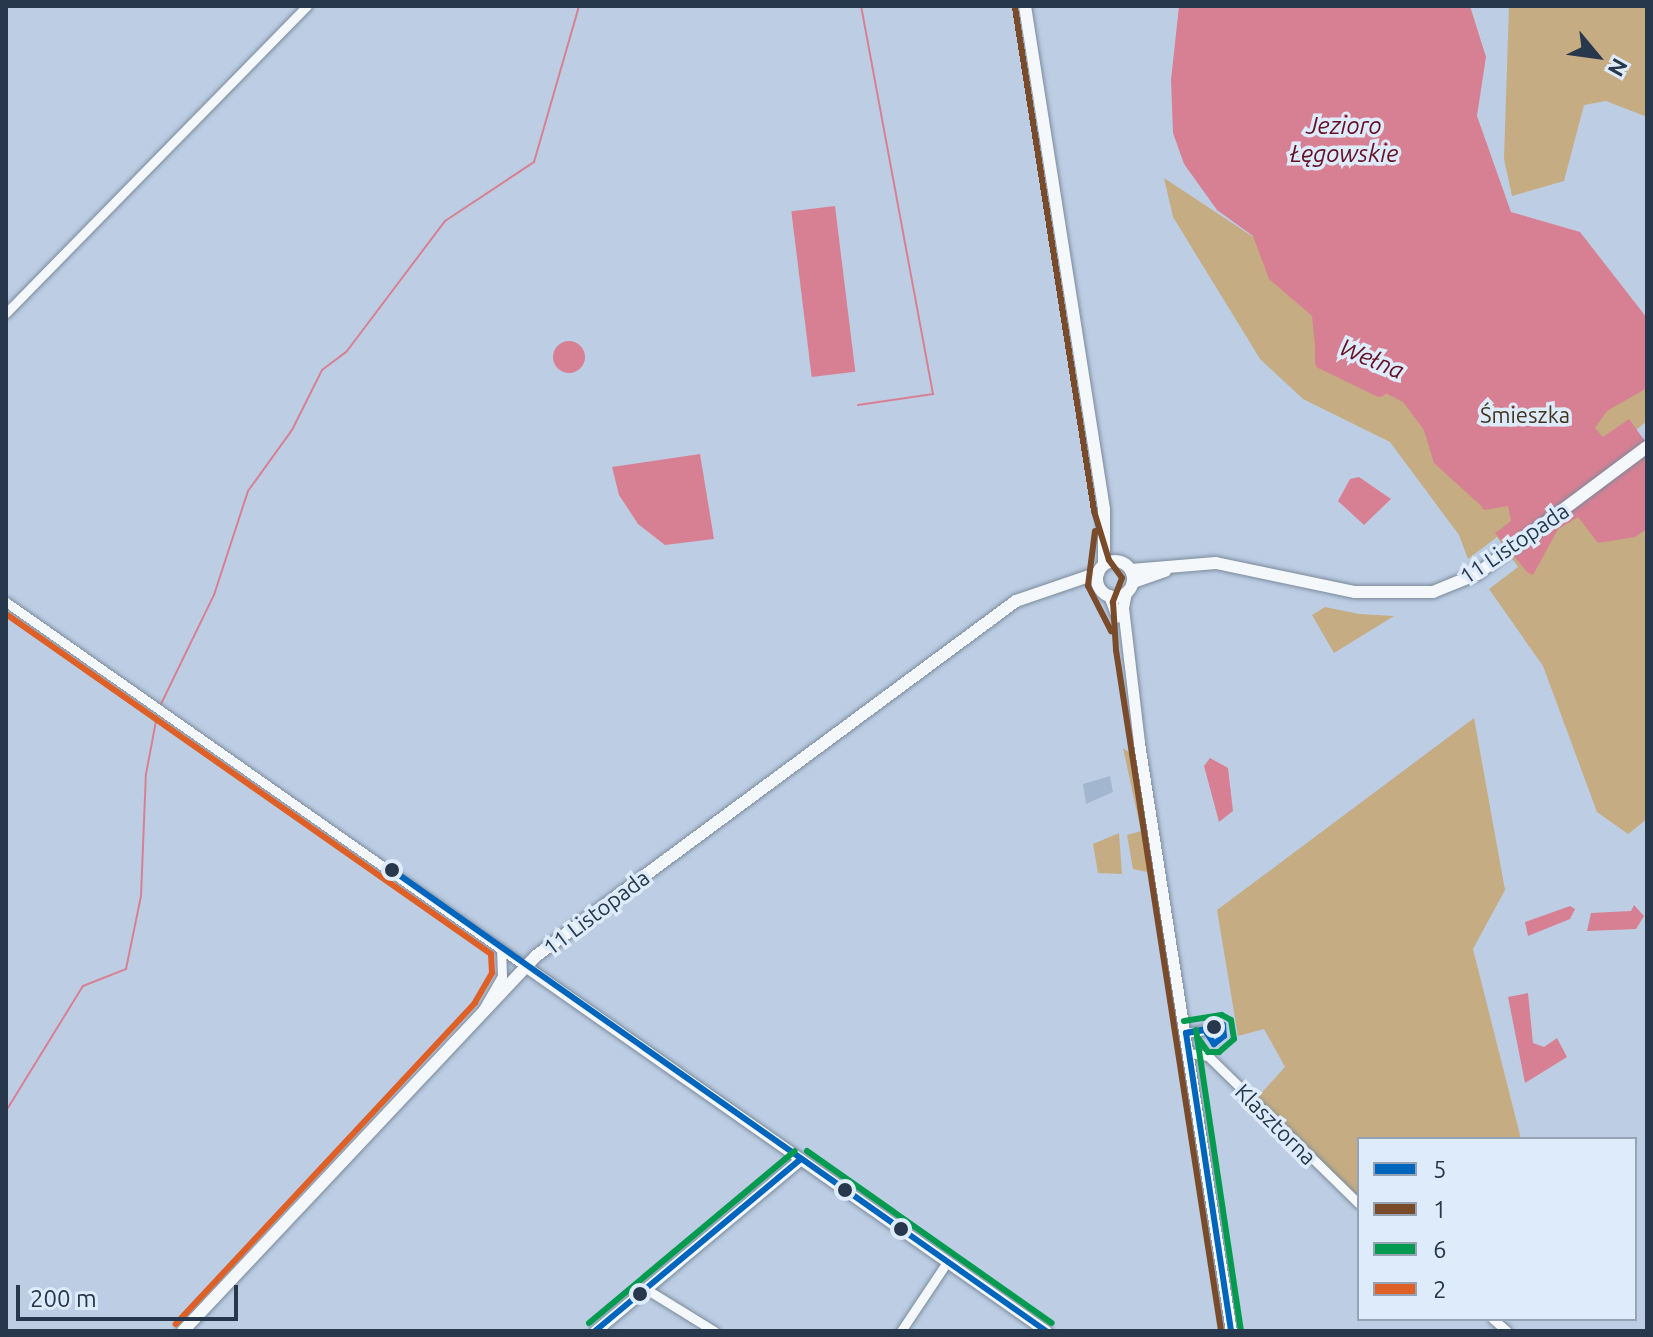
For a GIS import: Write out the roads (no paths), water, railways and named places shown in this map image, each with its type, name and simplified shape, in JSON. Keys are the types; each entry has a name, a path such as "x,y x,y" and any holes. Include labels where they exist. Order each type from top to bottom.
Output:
{"main road":[{"path":"1025,6 1104,509 1128,576 1104,592 1033,593"},
{"name":"11 Listopada","path":"183,1331 525,966 1033,593 1101,569 1128,576 1216,563 1399,596 1455,584 1496,561 1647,447"},
{"path":"1104,509 1101,569 1104,592"}],"street":[{"path":"6,313 307,6"},
{"path":"1128,576 1126,648 1231,1331"},
{"path":"1104,592 1126,648"},
{"path":"6,602 498,946 515,952 525,966 1046,1331"},
{"path":"483,1009 502,976 498,946"},
{"path":"1186,1033 1205,1030"},
{"name":"Klasztorna","path":"1189,1053 1208,1056 1357,1202"},
{"path":"595,1331 801,1159"},
{"path":"901,1331 947,1262"},
{"path":"646,1289 714,1331"}],"water":[{"name":"Jezioro Łęgowskie","path":"1179,6 1470,6 1486,57 1477,116 1511,212 1580,232 1647,318 1647,388 1607,411 1595,428 1603,437 1629,419 1647,444 1647,529 1635,537 1598,543 1578,517 1558,529 1533,575 1527,572 1495,533 1511,521 1508,506 1484,510 1403,402 1316,358 1312,316 1269,279 1253,236 1217,210 1184,164 1173,133 1171,80"},
{"path":"835,206 855,372 812,377 791,211"},
{"path":"569,341 580,346 585,357 580,368 569,373 558,368 553,357 558,346"},
{"path":"700,454 714,539 665,545 638,524 619,495 612,467"},
{"path":"1359,477 1391,499 1364,525 1338,501 1350,479"},
{"path":"1210,758 1228,768 1233,811 1219,822 1204,766"},
{"path":"1634,905 1644,916 1636,929 1587,931 1591,913 1631,911"},
{"path":"1570,906 1575,909 1570,919 1528,936 1525,922"},
{"path":"1528,993 1533,1043 1544,1047 1557,1038 1567,1057 1525,1083 1508,997"}],"waterway":[{"path":"161,704 214,595 248,491 292,430 322,370 347,351 445,221 534,162 579,6"},
{"path":"858,405 933,394 861,6"},
{"name":"Wełna","path":"1322,344 1322,362 1380,390"},
{"name":"Wełna","path":"1430,426 1440,459 1482,497"},
{"path":"6,1111 83,986 126,969 141,896 146,774 157,716"}],"park label":[{"name":"Śmieszka","path":"1525,415"}]}
